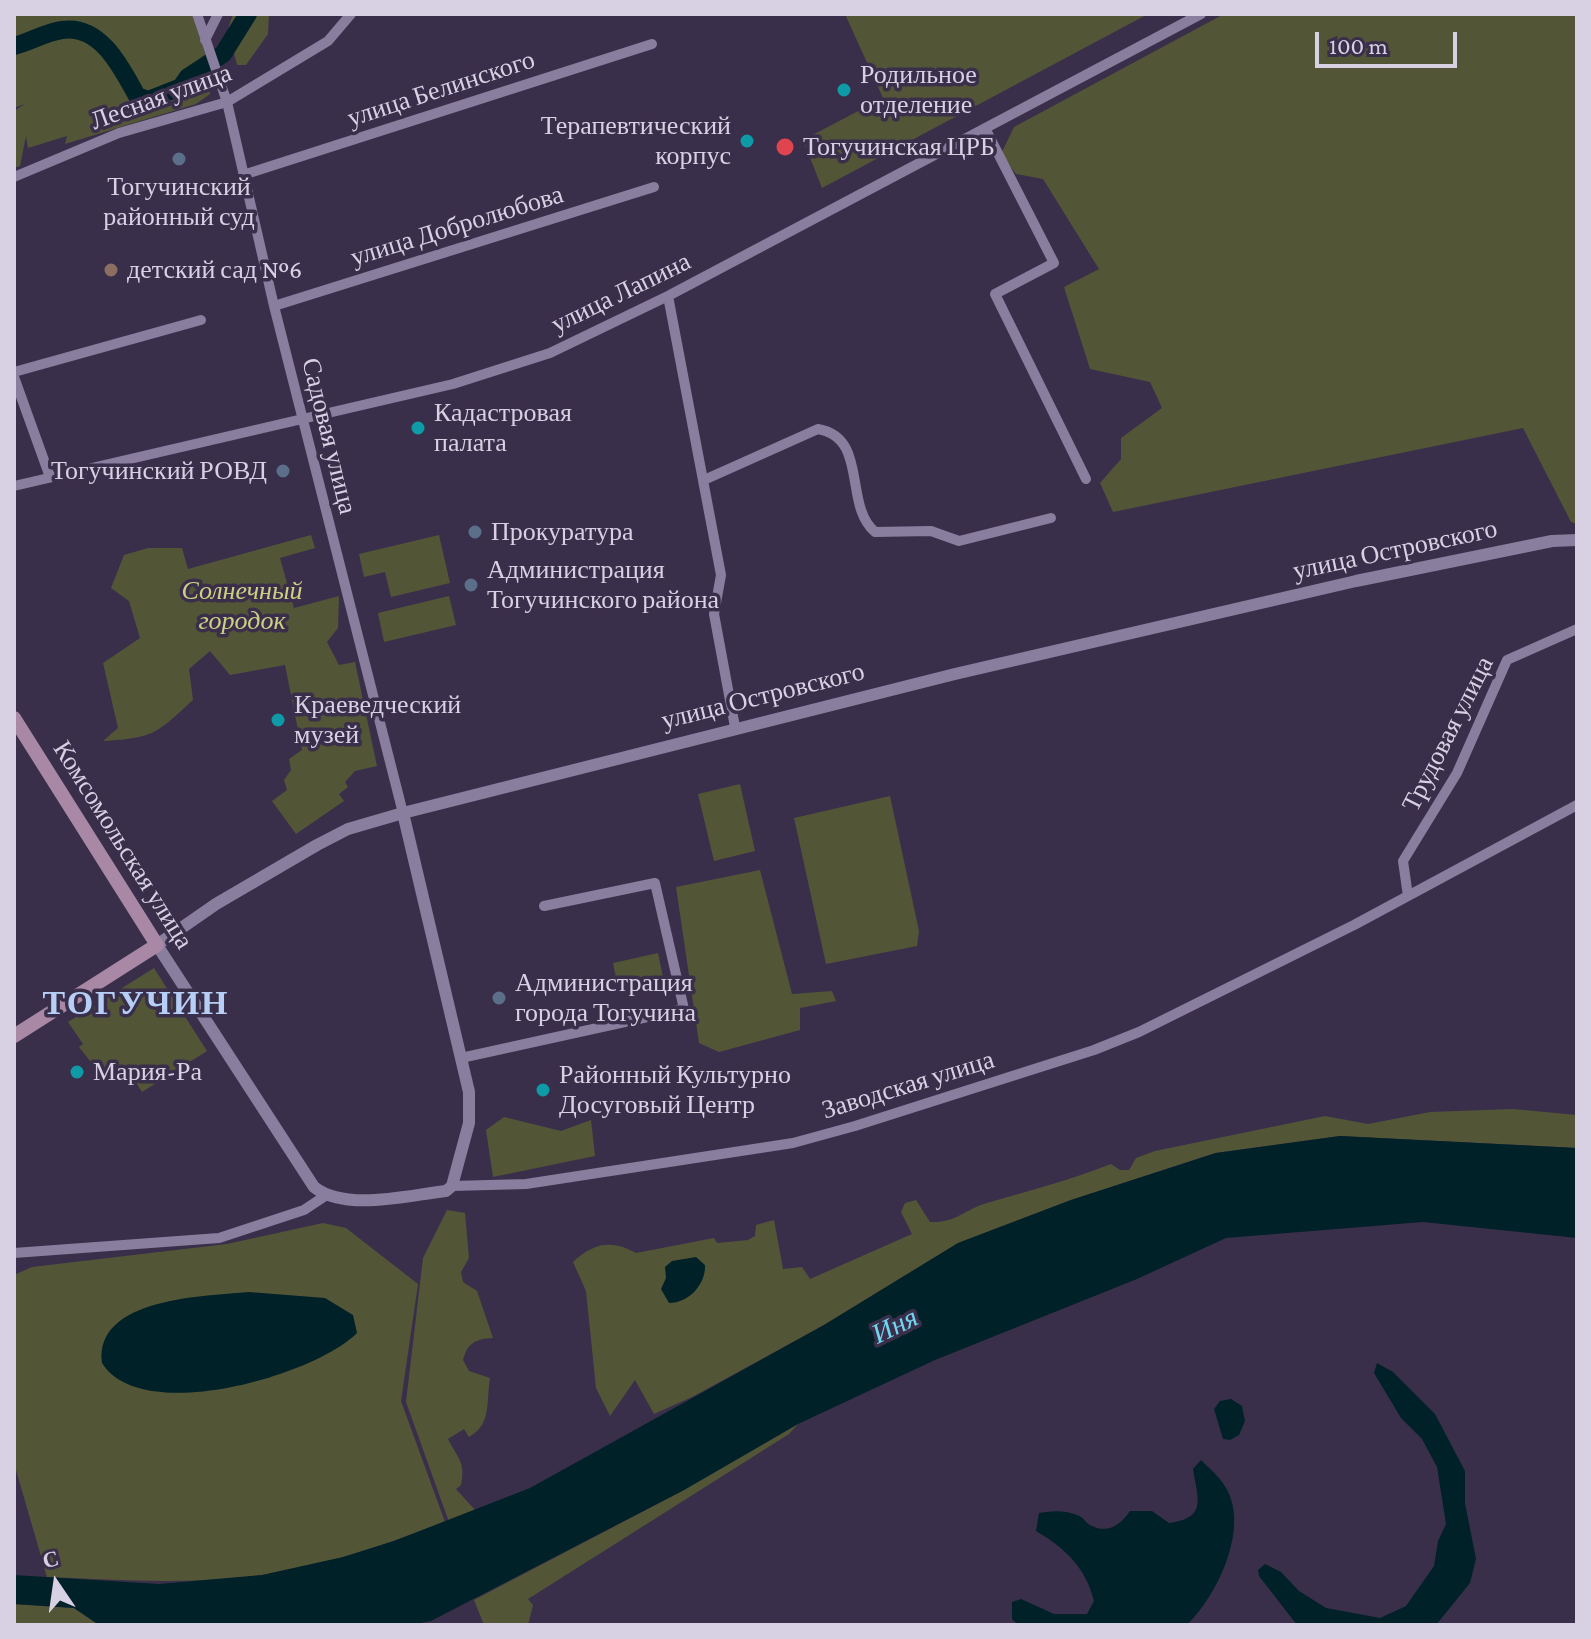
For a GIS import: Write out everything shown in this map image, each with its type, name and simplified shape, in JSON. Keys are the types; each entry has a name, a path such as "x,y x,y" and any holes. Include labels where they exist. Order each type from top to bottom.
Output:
{"main road":[{"name":"Комсомольская улица","path":"14,718 157,945"},
{"name":"улица Островского","path":"15,1034 157,945"}],"street":[{"name":"Садовая улица","path":"197,14 227,102 274,306 403,813"},
{"path":"205,40 218,14"},
{"name":"Лесная улица","path":"14,177 119,133 227,102 328,41 351,14"},
{"name":"улица Лапина","path":"14,486 453,384 550,353 668,296 1201,14"},
{"name":"улица Белинского","path":"243,175 652,44"},
{"path":"985,128 1054,263 995,294 1012,336 1086,479"},
{"name":"улица Добролюбова","path":"274,306 654,187"},
{"path":"668,296 721,575 714,614 735,727"},
{"path":"50,477 14,374 201,320"},
{"path":"704,480 818,429 832,432 847,446 863,523 875,532 931,531 959,541 1051,518"},
{"name":"улица Островского","path":"157,945 216,904 317,845 348,829 403,813 735,727 1356,581 1552,541 1577,540"},
{"name":"Трудовая улица","path":"1408,896 1403,861 1457,773 1507,660 1577,629"},
{"name":"Заводская улица","path":"325,1196 357,1199 395,1197 446,1191 452,1186 526,1184 762,1148 855,1126 1094,1050 1139,1032 1408,896 1577,805"},
{"path":"403,813 469,1092 469,1123 452,1186"},
{"path":"461,1058 684,1009 655,883 544,906"},
{"name":"Комсомольская улица","path":"157,945 258,1104 314,1187 325,1196"},
{"path":"14,1253 219,1238 304,1210 325,1196"}],"green space":[{"path":"14,14 192,14 211,72 210,94 196,104 65,144 67,136 28,148 26,136 20,166 14,168 14,111 25,104 14,108"},
{"path":"233,14 269,14 268,34 246,65 237,65 228,29"},
{"path":"845,14 1148,14 822,188 803,140 883,98"},
{"path":"1224,14 1577,14 1577,524 1571,522 1523,428 1113,512 1100,483 1121,459 1121,438 1162,408 1150,382 1090,369 1064,287 1099,269 1043,179 1016,174 1001,154 1014,127"},
{"name":"Солнечный городок","path":"311,535 315,548 280,558 294,608 339,596 338,628 327,642 339,665 355,662 377,766 355,771 345,782 348,787 339,794 344,801 296,834 272,801 287,790 284,780 291,770 289,759 302,750 285,665 230,675 210,651 189,669 193,700 162,727 144,736 103,741 118,728 103,663 140,638 129,601 111,588 124,555 148,548 182,548 188,569"},
{"path":"439,535 450,583 391,597 385,572 364,577 359,554"},
{"path":"449,596 456,625 384,642 378,613"},
{"path":"740,784 755,851 714,861 698,794"},
{"path":"890,796 919,931 917,946 826,964 794,818"},
{"path":"760,870 792,994 832,991 836,1001 800,1008 800,1030 719,1052 699,1043 676,887"},
{"path":"658,953 664,982 619,992 613,963"},
{"path":"154,968 207,1051 142,1092 126,1067 105,1080 79,1047 83,1044 68,1022"},
{"path":"1513,1109 1577,1115 1577,1148 1340,1136 1215,1153 1071,1200 958,1243 824,1325 694,1396 654,1414 635,1380 610,1416 596,1388 586,1291 573,1262 595,1247 619,1246 636,1253 714,1238 717,1243 748,1240 755,1236 756,1225 774,1220 783,1269 802,1267 810,1279 912,1234 901,1212 905,1203 916,1200 930,1222 939,1222 987,1203 1111,1164 1120,1170 1129,1170 1136,1158 1155,1151 1325,1116 1368,1124 1430,1112"},
{"path":"504,1117 561,1131 591,1120 595,1156 493,1177 486,1130"},
{"path":"447,1210 465,1213 469,1258 461,1272 463,1282 477,1291 493,1338 474,1343 467,1349 463,1360 469,1371 490,1378 487,1412 481,1426 469,1437 464,1429 448,1439 461,1465 461,1485 456,1489 475,1510 449,1522 406,1402 423,1258"},
{"path":"323,1223 346,1228 418,1284 401,1401 445,1522 332,1561 262,1575 181,1581 47,1577 14,1463 14,1275 32,1267 227,1244"},
{"path":"798,1424 789,1434 528,1599 533,1605 528,1625 484,1625 474,1600 684,1490"},
{"path":"14,1604 74,1608 99,1625 14,1625"}],"water":[{"name":"Иня","path":"1340,1136 1577,1148 1577,1238 1423,1222 1226,1238 1137,1279 935,1360 798,1424 684,1490 431,1621 411,1625 99,1625 74,1608 14,1604 14,1575 159,1584 262,1575 343,1557 394,1541 530,1488 824,1325 958,1243 1071,1200 1216,1153"},
{"path":"696,1257 705,1265 703,1279 689,1296 669,1303 661,1289 666,1278 665,1267 672,1261"},
{"path":"249,1292 325,1298 353,1315 357,1333 304,1365 268,1378 228,1388 188,1393 152,1391 122,1382 102,1363 104,1341 116,1325 134,1313 182,1299"},
{"path":"1377,1363 1393,1372 1435,1414 1465,1471 1465,1503 1476,1559 1470,1583 1436,1625 1297,1625 1259,1576 1258,1570 1265,1564 1281,1572 1299,1591 1326,1608 1380,1618 1406,1606 1434,1566 1438,1541 1446,1524 1437,1467 1422,1439 1401,1418 1374,1373"},
{"path":"1231,1399 1242,1406 1245,1421 1239,1435 1230,1440 1223,1439 1214,1409 1220,1401"},
{"path":"1201,1460 1226,1488 1234,1522 1227,1561 1219,1579 1187,1625 1018,1625 1012,1619 1012,1602 1021,1599 1054,1614 1087,1614 1094,1601 1086,1579 1073,1560 1036,1531 1039,1513 1072,1513 1090,1525 1104,1529 1119,1524 1130,1511 1152,1511 1169,1523 1181,1521 1195,1512 1197,1506 1193,1469"}],"waterway":[{"path":"14,46 62,30 88,34 99,41 117,62 137,96 148,100 181,87 188,77 223,54 248,14"}],"place":[{"name":"Родильное отделение","path":"844,90"},
{"name":"Терапевтический корпус","path":"747,141"},
{"name":"Тогучинская ЦРБ","path":"785,147"},
{"name":"Тогучинский районный суд","path":"179,159"},
{"name":"детский сад №6","path":"111,270"},
{"name":"Кадастровая палата","path":"418,428"},
{"name":"Тогучинский РОВД","path":"283,471"},
{"name":"Прокуратура","path":"475,532"},
{"name":"Администрация Тогучинского района","path":"471,585"},
{"name":"Краеведческий музей","path":"278,720"},
{"name":"Администрация города Тогучина","path":"499,998"},
{"name":"Мария-Ра","path":"77,1072"},
{"name":"Районный Культурно Досуговый Центр","path":"543,1090"}],"district":[{"name":"ТОГУЧИН","path":"136,1004"}]}
